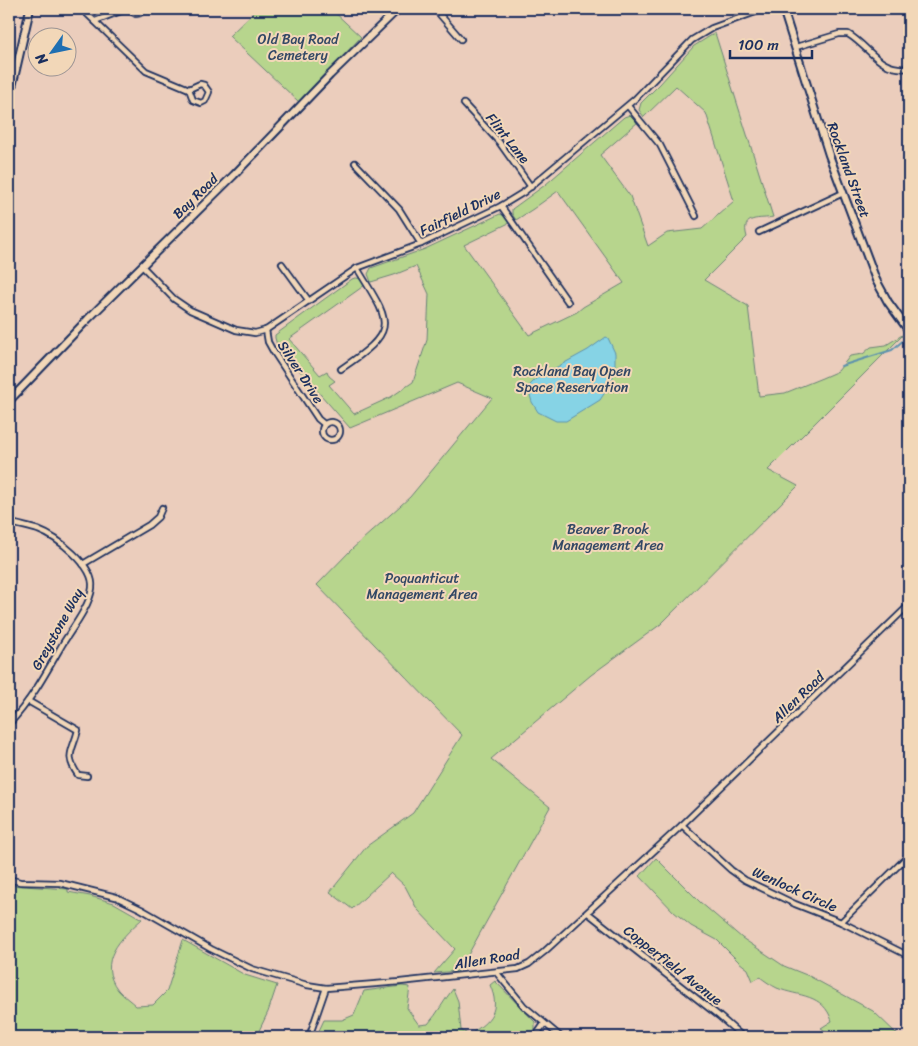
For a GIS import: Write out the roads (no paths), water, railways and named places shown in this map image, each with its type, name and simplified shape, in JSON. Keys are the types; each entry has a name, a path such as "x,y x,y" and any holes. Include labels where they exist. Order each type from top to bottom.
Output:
{"main road":[{"path":"9,100 30,9"},
{"name":"Bay Road","path":"9,401 88,318 234,175 330,75 398,9"},
{"name":"Rockland Street","path":"783,9 843,193 880,287 893,310 909,331"}],"street":[{"path":"82,9 146,71 189,89"},
{"path":"95,21 127,9 136,14 144,9"},
{"path":"435,9 461,39"},
{"name":"Fairfield Drive","path":"266,330 357,268 421,244 500,206 531,187 628,106 698,36 712,28 764,9"},
{"path":"796,47 839,34 848,34 875,58 891,68 900,70 909,68"},
{"path":"196,85 204,85 209,92 208,96 201,103 196,102 191,96 189,89 196,85"},
{"name":"Flint Lane","path":"464,104 500,142 531,187"},
{"path":"628,106 660,145 696,216"},
{"path":"355,164 399,209 421,244"},
{"path":"759,232 843,193"},
{"path":"500,206 568,302"},
{"path":"282,264 309,301"},
{"path":"142,266 174,299 190,310 236,330 254,333 266,330"},
{"path":"341,369 366,352 383,333 384,314 381,306 357,268"},
{"name":"Silver Drive","path":"266,330 268,342 273,351 318,419 324,424"},
{"name":"Silver Drive","path":"329,422 337,424 340,432 337,438 329,440 324,438 321,432 324,424 329,422"},
{"path":"83,564 149,525 158,517 162,508"},
{"name":"Greystone Way","path":"9,522 39,530 58,540 83,564 90,574 92,582 89,598 28,701 9,724"},
{"name":"Allen Road","path":"9,879 20,882 60,883 116,898 141,909 211,949 252,969 308,985 326,988 518,969 529,964 588,913 682,825 909,605"},
{"path":"28,701 78,730 72,748 71,765 78,775 87,776"},
{"name":"Wenlock Circle","path":"682,825 731,870 745,880 795,904 841,922 909,956"},
{"path":"841,922 909,855"},
{"name":"Copperfield Avenue","path":"588,913 743,1037"},
{"path":"496,972 524,1006 561,1037"},
{"path":"309,1037 326,988"},
{"path":"534,1037 544,1024"}],"water":[{"path":"606,337 615,353 615,368 611,383 600,400 566,421 556,421 538,412 529,392 530,385 537,378 588,350"}],"waterway":[{"path":"841,366 892,350 905,339"}],"park label":[{"name":"Old Bay Road Cemetery","path":"298,48"},
{"name":"Rockland Bay Open Space Reservation","path":"572,380"},
{"name":"Beaver Brook Management Area","path":"608,538"},
{"name":"Poquanticut Management Area","path":"422,586"}]}
